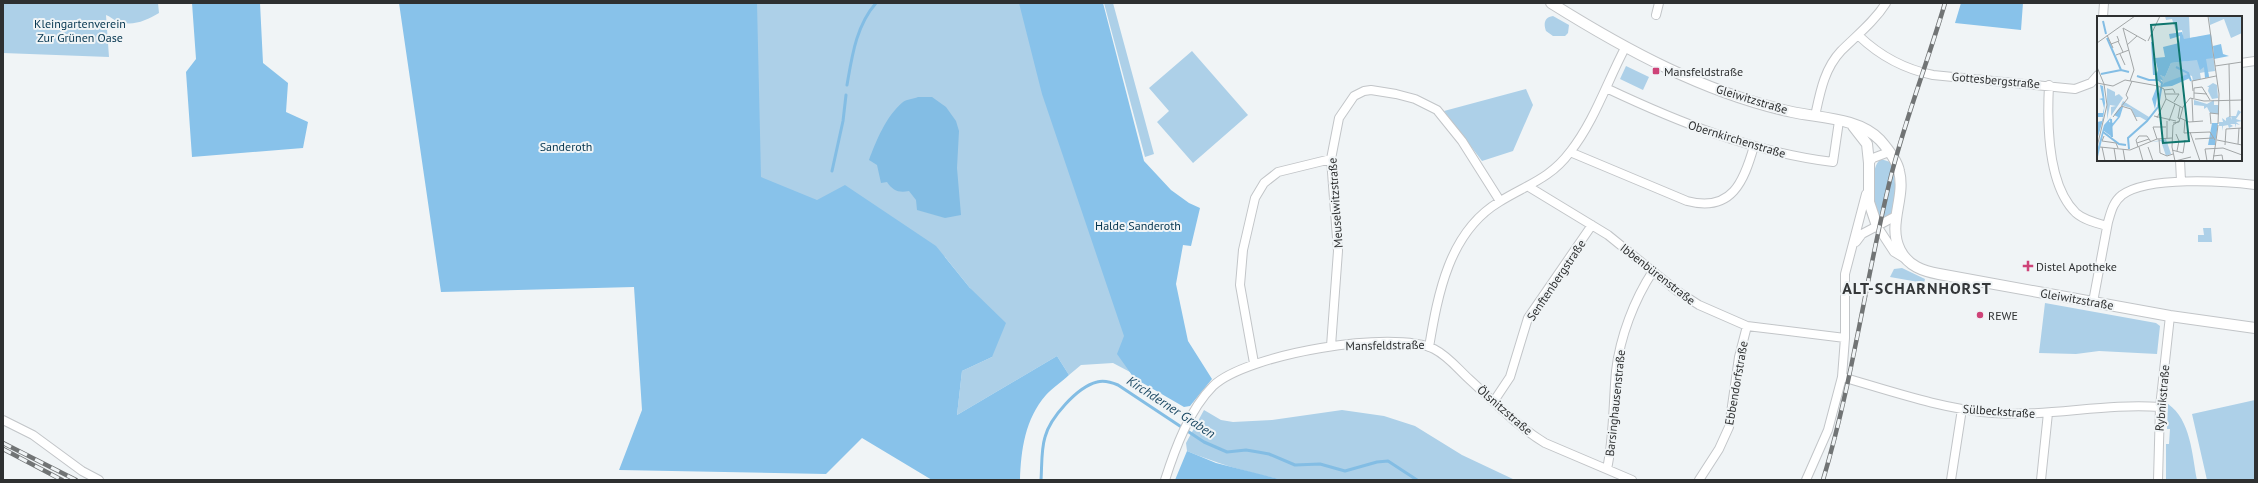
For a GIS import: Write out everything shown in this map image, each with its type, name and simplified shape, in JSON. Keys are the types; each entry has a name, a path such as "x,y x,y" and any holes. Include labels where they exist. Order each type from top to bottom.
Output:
{"street":[{"name":"Gleiwitzstraße","path":"1551,3 1625,48 1717,88 1763,104 1863,127 1880,139 1897,164 1900,182 1895,241 1904,258"},
{"path":"1656,16 1659,3"},
{"path":"1815,116 1820,89 1829,68 1841,51 1859,36 1886,3"},
{"path":"2103,16 2104,3"},
{"name":"Gottesbergstraße","path":"1859,36 1882,55 1912,70 1932,75 2049,85 2051,152 2060,187 2076,212 2092,222 2107,226"},
{"name":"Mansfeldstraße","path":"1165,480 1190,420 1200,402 1212,386 1236,371 1254,363 1331,346 1398,343 1429,347 1436,306 1455,250 1476,220 1500,201 1529,187 1548,175 1570,152 1606,88 1625,48"},
{"path":"2242,62 2255,60"},
{"path":"2049,85 2075,89 2085,87 2095,80 2097,77"},
{"name":"Obernkirchenstraße","path":"1606,88 1675,120 1725,138 1789,156 1833,162 1839,121"},
{"name":"Meuselwitzstraße","path":"1331,346 1338,251 1331,159 1339,118 1354,96 1364,91 1371,90 1396,94 1415,99 1437,110 1462,141 1500,201"},
{"name":"Gleiwitzstraße","path":"1852,125 1867,144 1869,163 1869,202 1877,226 1894,252 1916,267 1932,273 2170,316 2255,328"},
{"path":"1570,152 1681,199 1694,203 1707,203 1725,198 1736,190 1747,170 1754,146"},
{"path":"1869,163 1873,158 1889,152"},
{"path":"1254,363 1240,285 1243,250 1255,198 1264,183 1278,172 1331,159"},
{"path":"2180,161 2181,181"},
{"path":"2093,302 2107,226 2112,209 2122,195 2137,188 2181,181 2255,185"},
{"name":"Ibbenbürenstraße","path":"1529,187 1592,224 1623,246 1694,303 1747,326 1845,338"},
{"path":"1806,480 1828,430 1842,377 1845,338 1845,274 1868,187"},
{"path":"1853,246 1862,234 1896,216"},
{"name":"Senftenbergstraße","path":"1494,401 1510,377 1528,318 1592,224"},
{"name":"Barsinghausenstraße","path":"1607,469 1612,447 1616,373 1619,353 1628,324 1646,281 1653,271"},
{"name":"Rybnikstraße","path":"2158,480 2160,407 2170,316"},
{"name":"Ebbendorfstraße","path":"1699,480 1719,449 1729,427 1739,357 1747,326"},
{"name":"Ölsnitzstraße","path":"1429,347 1442,354 1494,401 1512,420 1545,443 1632,480"},
{"name":"Sülbeckstraße","path":"1842,377 1962,410 1993,413 2048,413 2136,406 2160,407"},
{"path":"1951,480 1962,410"},
{"path":"2041,480 2048,413"},
{"path":"3,420 33,436 82,471 99,480"}],"green space":[{"name":"Kleingartenverein Zur Grünen Oase","path":"3,3 158,3 159,13 144,21 133,23 122,23 106,15 109,57 3,53"},
{"path":"192,3 260,3 263,63 288,83 286,112 308,122 303,148 192,157 186,72 196,59"},
{"name":"Sanderoth","path":"399,3 757,3 761,177 817,200 845,185 936,246 970,288 1006,323 992,357 962,371 957,415 1057,356 1069,375 1046,395 1033,414 1023,446 1020,480 932,480 862,438 826,474 619,470 642,410 634,287 441,292"},
{"path":"754,3 1032,3 1124,321 1130,372 1113,363 1081,365 1069,375 1057,356 957,415 962,371 992,357 970,288 945,257 757,188"},
{"name":"Halde Sanderoth","path":"1019,3 1103,3 1144,161 1171,190 1189,203 1200,208 1191,246 1183,245 1176,284 1188,341 1212,379 1190,406 1184,407 1134,378 1117,354 1124,336 1042,94"},
{"path":"1104,3 1113,3 1154,154 1145,157"},
{"path":"1961,3 2023,3 2021,30 1955,23"},
{"path":"1553,16 1569,25 1568,33 1565,36 1553,36 1546,31 1545,21"},
{"path":"1192,51 1248,115 1193,163 1157,122 1169,111 1149,88"},
{"path":"1626,66 1649,77 1643,90 1620,79"},
{"path":"1526,89 1533,105 1513,151 1482,161 1444,111"},
{"path":"1881,159 1890,162 1894,176 1896,194 1893,210 1889,215 1883,218 1879,214 1873,199 1874,170 1877,163"},
{"path":"2203,228 2211,228 2212,242 2198,242 2198,235 2204,235"},
{"path":"1902,268 1925,279 1924,283 1890,277 1894,269"},
{"path":"2045,303 2156,323 2160,326 2157,354 2099,351 2076,354 2039,353"},
{"path":"2255,400 2255,480 2207,480 2192,414"},
{"path":"2168,404 2182,419 2186,428 2192,449 2197,480 2166,480 2166,444 2169,444 2170,429 2167,429"},
{"path":"1204,410 1221,420 1233,422 1272,420 1342,410 1384,416 1415,426 1462,455 1515,480 1283,480 1222,464 1187,451 1186,443"},
{"path":"1187,451 1216,463 1283,480 1175,480"}],"shaded area":[{"path":"918,97 932,97 946,107 956,121 959,131 957,168 961,215 945,218 917,210 916,200 909,191 902,192 894,189 887,182 881,183 877,165 869,160 878,137 892,114 906,100"}],"waterway":[{"path":"847,85 853,52 859,31 869,12 876,3"},
{"path":"832,171 843,121 846,95"},
{"name":"Kirchderner Graben","path":"1041,480 1044,442 1052,421 1065,404 1081,390 1089,385 1102,381 1118,385 1204,442 1227,452 1246,450 1269,454 1295,465 1320,464 1345,471 1377,462 1388,461 1417,480"}],"railway":[{"path":"1823,480 1843,405 1891,176 1903,132 1945,3"},
{"path":"3,443 76,480"},
{"path":"3,449 62,480"}],"place":[{"name":"Mansfeldstraße","path":"1656,71"},
{"name":"Distel Apotheke","path":"2028,266"},
{"name":"REWE","path":"1980,315"}],"district":[{"name":"ALT-SCHARNHORST","path":"1917,288"}]}
